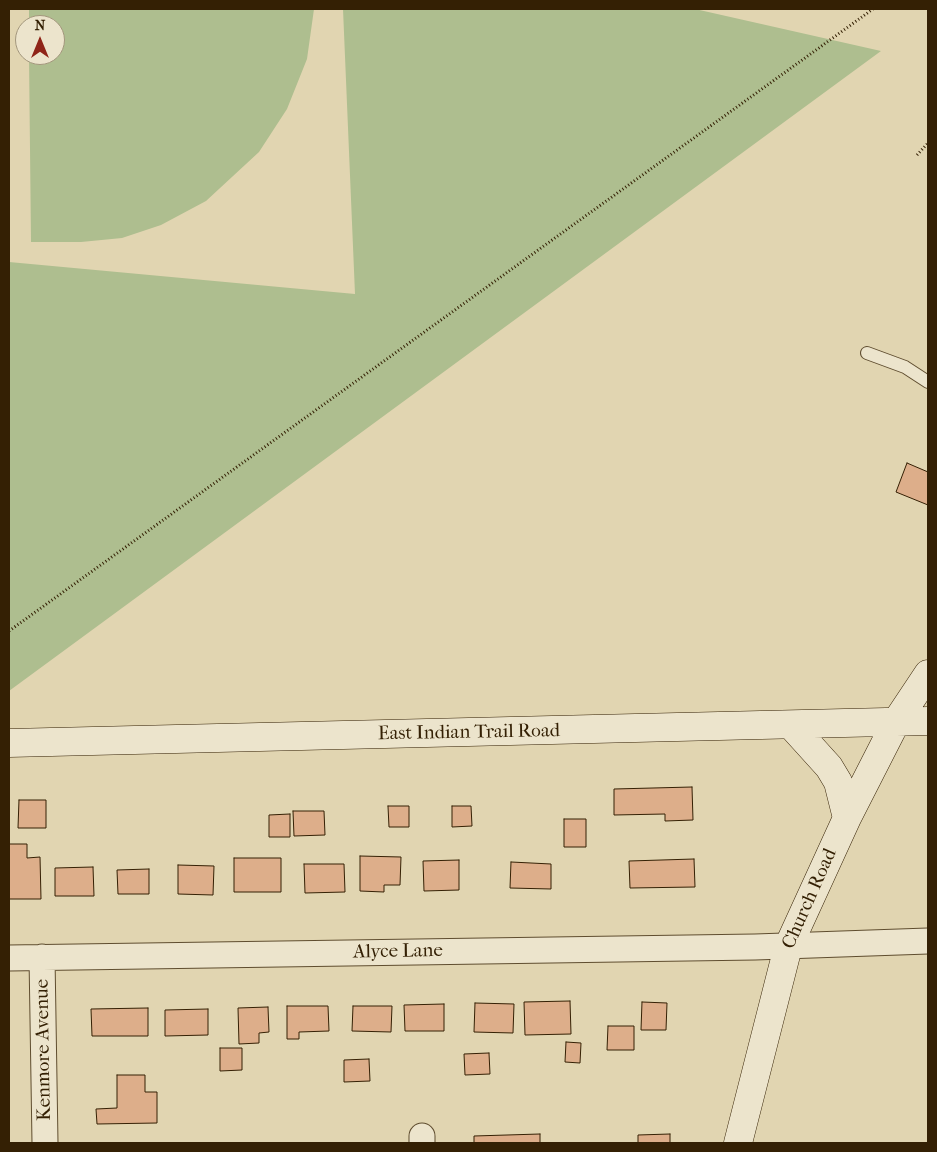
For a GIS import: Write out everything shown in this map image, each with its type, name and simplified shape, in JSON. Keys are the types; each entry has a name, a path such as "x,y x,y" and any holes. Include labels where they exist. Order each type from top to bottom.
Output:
{"main road":[{"name":"Church Road","path":"738,1143 788,947 847,818 896,722 928,674"},
{"name":"East Indian Trail Road","path":"9,743 928,721"},
{"path":"791,725 829,767 838,782 847,818"}],"street":[{"name":"Alyce Lane","path":"9,958 788,947 928,942"},
{"name":"Kenmore Avenue","path":"42,957 44,1143"}],"lane":[{"path":"867,353 905,368 928,382"}],"path":[{"path":"9,631 873,9"},
{"path":"917,155 928,143"}],"green space":[{"path":"29,9 314,9 307,59 287,109 259,152 206,201 161,225 122,238 81,242 31,242 29,65 65,65 65,15 29,15"},
{"path":"343,9 695,9 881,51 9,691 9,262 355,294"}],"building":[{"path":"907,463 928,472 928,505 896,492"},
{"path":"692,787 693,820 665,821 665,814 614,815 614,789"},
{"path":"19,800 46,800 46,828 18,828"},
{"path":"388,806 409,806 409,827 389,827"},
{"path":"452,806 471,806 472,826 452,827"},
{"path":"293,811 324,811 325,835 294,836"},
{"path":"290,814 290,837 269,837 269,815"},
{"path":"564,819 586,819 586,847 564,847"},
{"path":"9,844 27,844 27,858 40,857 41,899 9,899"},
{"path":"360,856 401,857 400,885 384,885 384,892 360,891"},
{"path":"234,858 281,858 281,892 234,892"},
{"path":"694,859 695,887 630,888 629,861"},
{"path":"459,860 459,890 424,891 423,861"},
{"path":"511,862 551,864 551,889 510,888"},
{"path":"304,864 344,864 345,892 305,893"},
{"path":"178,865 214,866 213,895 178,894"},
{"path":"93,867 94,896 55,896 55,868"},
{"path":"149,869 149,894 118,894 117,870"},
{"path":"570,1001 571,1034 525,1035 524,1002"},
{"path":"642,1002 667,1003 666,1030 641,1030"},
{"path":"475,1003 514,1004 513,1033 474,1032"},
{"path":"444,1004 444,1031 405,1031 404,1005"},
{"path":"287,1006 328,1006 329,1031 299,1032 299,1039 287,1039"},
{"path":"353,1006 392,1006 391,1032 352,1031"},
{"path":"268,1007 269,1032 259,1033 259,1043 239,1044 238,1008"},
{"path":"148,1008 148,1036 92,1036 91,1009"},
{"path":"208,1009 208,1035 165,1036 165,1010"},
{"path":"608,1026 634,1026 634,1050 607,1050"},
{"path":"566,1042 581,1043 580,1063 565,1062"},
{"path":"220,1048 242,1048 242,1070 220,1071"},
{"path":"489,1053 490,1074 465,1075 464,1054"},
{"path":"369,1059 370,1081 344,1082 344,1060"},
{"path":"117,1075 145,1075 145,1092 157,1092 157,1123 97,1124 96,1109 117,1108"},
{"path":"540,1134 540,1143 474,1143 474,1136"},
{"path":"670,1134 670,1143 638,1143 638,1135"}]}
